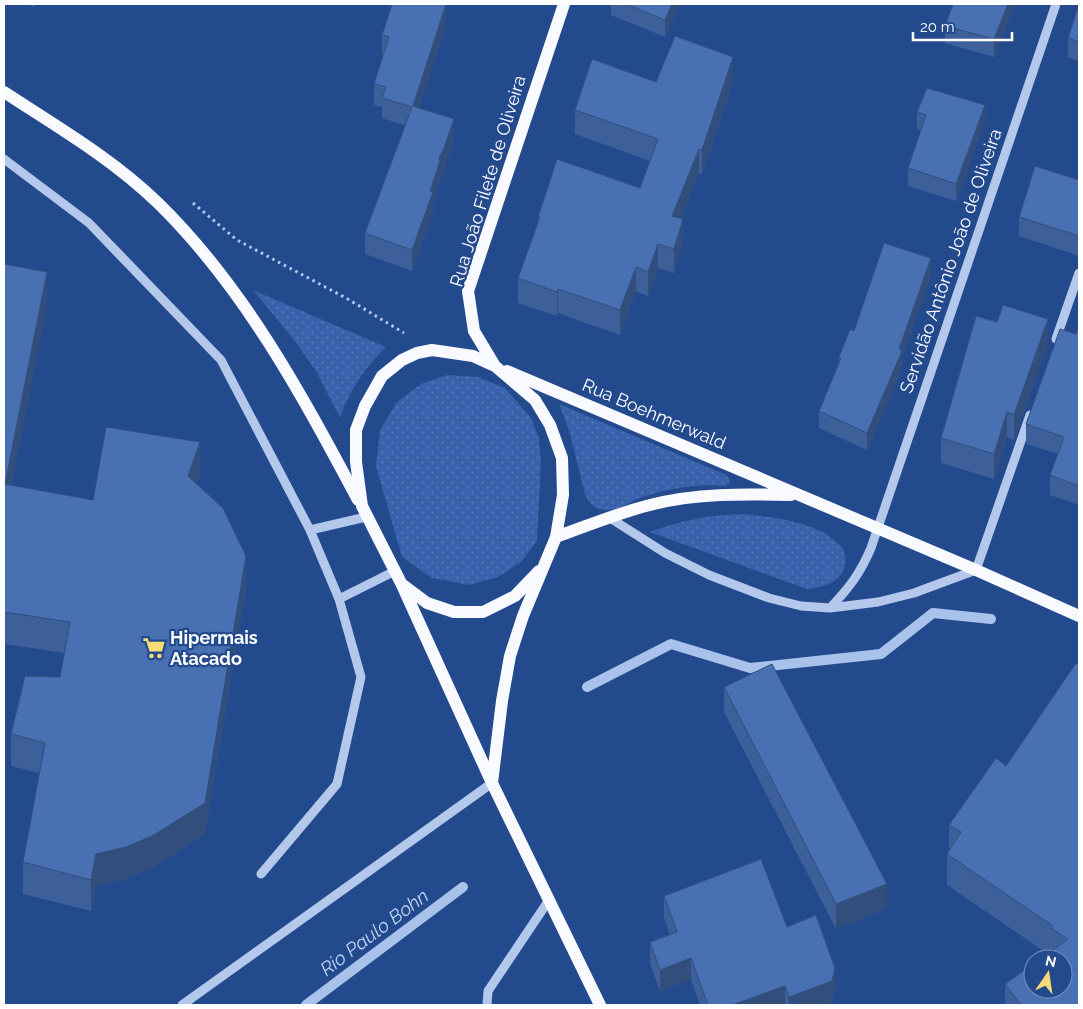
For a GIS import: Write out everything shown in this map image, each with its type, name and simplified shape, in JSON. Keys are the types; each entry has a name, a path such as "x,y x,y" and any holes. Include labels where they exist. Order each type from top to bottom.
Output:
{"main road":[{"name":"Rua João Filete de Oliveira","path":"495,366 474,331 468,291 564,4"},
{"path":"4,92 68,133 119,170 156,201 192,238 236,293 309,408 395,571 492,783 600,1005"},
{"path":"364,511 356,462 356,430 365,406 382,376 402,360 417,353 432,350 474,356 495,366 535,400 550,425 562,458 563,496 556,537 523,616 510,656 502,701 492,783"},
{"name":"Rua Boehmerwald","path":"495,366 976,570 1079,616"},
{"name":"Rua Boehmerwald","path":"556,537 650,505 692,498 740,494 798,495"},
{"path":"402,585 428,603 454,612 483,612 515,596 544,566"}],"street":[{"name":"Servidão Antônio João de Oliveira","path":"830,608 850,587 862,568 871,548 1056,4"},
{"path":"4,159 89,223 221,360 310,530 339,599 361,677 337,784 261,874"},
{"path":"1054,348 1079,273"},
{"path":"610,518 665,553 709,576 769,598 801,606 830,608 878,602 914,593 976,570 1034,403"},
{"path":"310,530 364,511"},
{"path":"339,599 395,571"},
{"path":"182,1005 492,783"},
{"path":"487,1005 488,991 549,900"}],"path":[{"path":"186,197 237,240 346,298 432,350"}],"shaded area":[{"path":"253,290 386,347 358,380 340,418 316,371 294,340"},
{"path":"447,375 478,377 505,388 531,418 539,439 541,462 537,541 521,562 498,577 469,585 432,578 402,557 376,466 380,430 397,402 421,384"},
{"path":"559,404 726,475 730,482 726,486 692,486 658,492 612,510 597,508 591,504 585,494 569,430"},
{"path":"743,514 795,522 815,529 832,538 843,548 845,564 840,576 831,583 807,589 650,532 696,519"}],"building":[{"path":"392,4 446,4 413,106 454,119 439,158 440,161 430,191 433,192 412,250 365,233 412,107 382,98 386,87 374,84 389,37 382,35"},
{"path":"626,4 672,4 665,20"},
{"path":"953,4 1008,4 994,39 945,26"},
{"path":"1079,4 1079,42 1068,38"},
{"path":"675,36 733,57 702,150 699,149 672,216 683,219 674,249 658,244 648,272 636,267 620,310 558,289 557,292 518,278 540,217 538,217 557,159 640,188 658,139 575,110 592,59 656,82"},
{"path":"927,88 985,105 956,184 908,168 926,115 917,112"},
{"path":"1035,166 1079,180 1079,236 1019,217"},
{"path":"884,243 931,258 899,349 902,351 867,433 819,411 841,358 839,357 850,329 854,331"},
{"name":"Hipermais Atacado","path":"4,264 47,272 5,484 93,500 106,427 200,442 188,476 223,508 246,556 205,803 154,835 126,847 96,854 91,880 23,862 45,743 11,734 25,676 60,677 70,622 4,612"},
{"path":"1003,305 1048,319 1014,415 1007,412 994,454 941,438 976,316 997,322"},
{"path":"1079,324 1079,486 1050,475 1064,437 1026,424 1060,329 1076,334"},
{"path":"1076,663 1079,665 1079,1005 1021,1005 1005,984 1023,971 1023,999 1073,999 1073,949 1054,949 1068,939 1051,928 1053,926 947,854 961,832 949,825 996,758 1006,766"},
{"path":"772,664 887,884 836,904 724,687"},
{"path":"761,859 787,927 816,915 835,968 832,981 789,997 785,986 732,1005 708,1005 691,958 660,970 650,942 677,932 664,896"}],"waterway":[{"name":"Rio Paulo Bohn","path":"587,687 671,644 750,668 881,654 933,613 991,619"},
{"name":"Rio Paulo Bohn","path":"306,1005 463,887"}],"place":[{"name":"Hipermais Atacado","path":"154,648"}]}
